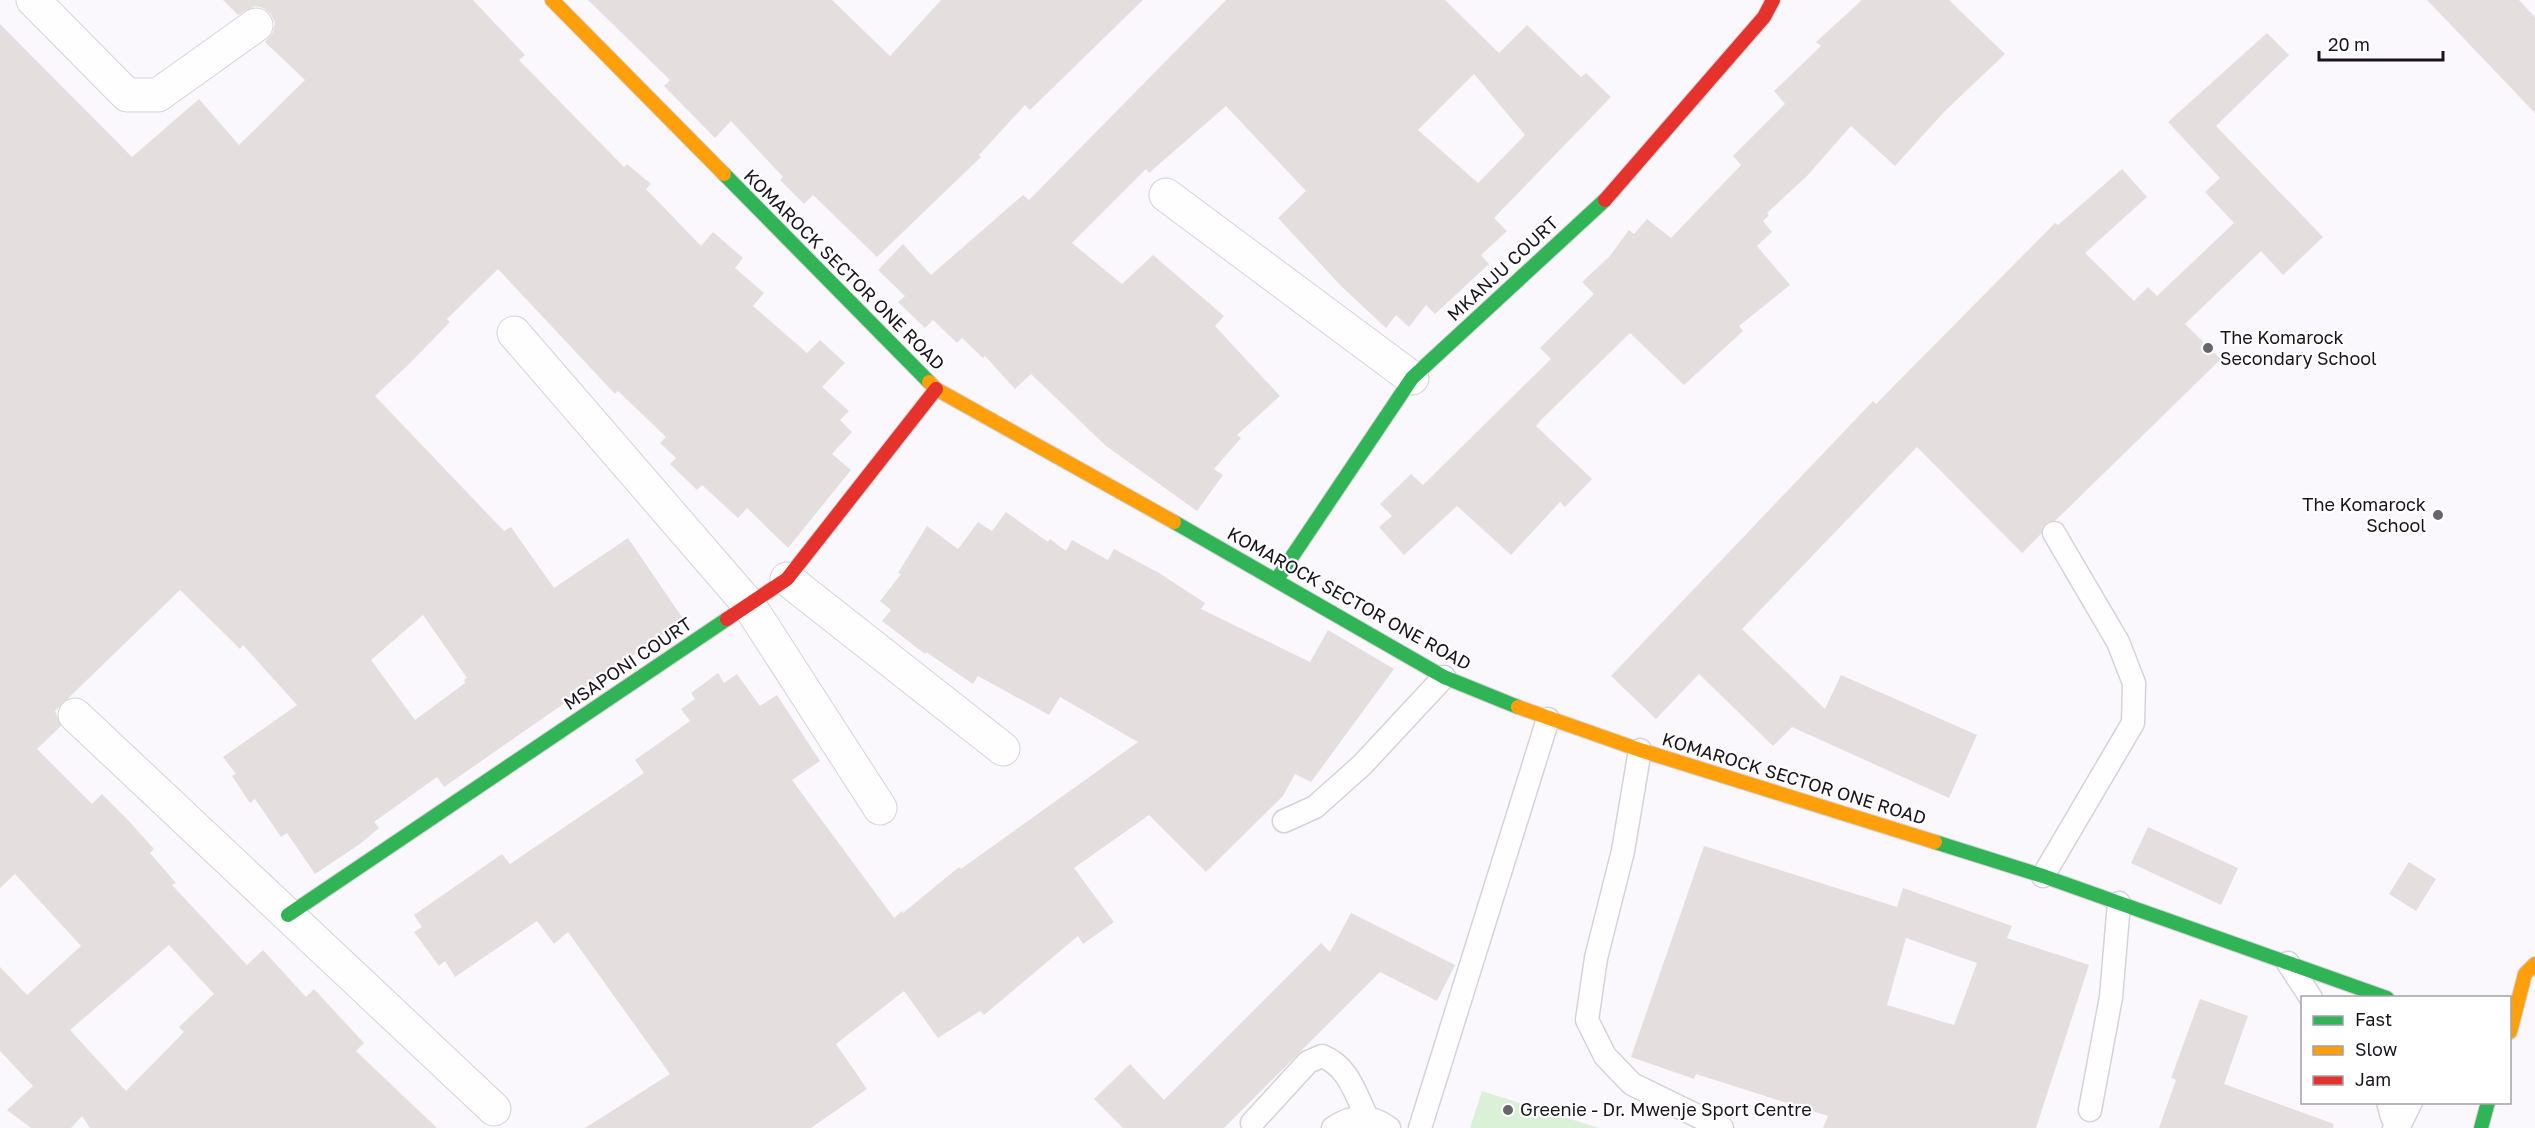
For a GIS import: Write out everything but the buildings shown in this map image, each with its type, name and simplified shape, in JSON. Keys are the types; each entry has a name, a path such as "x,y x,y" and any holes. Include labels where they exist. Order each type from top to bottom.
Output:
{"main road":[{"name":"KOMAROCK SECTOR ONE ROAD","path":"552,0 936,389 1277,579 1444,677 1548,719 2043,876 2381,996"},
{"name":"MKANJU COURT","path":"1277,579 1412,378 1604,201 1764,17 1773,0"},
{"name":"MSAPONI COURT","path":"288,915 787,579 893,447 936,389"},
{"path":"2511,1028 2525,974 2535,964"},
{"path":"2481,1128 2487,1104"}],"street":[{"path":"33,0 127,94 158,94 256,25"},
{"path":"1166,195 1412,378"},
{"path":"514,333 749,606 880,808"},
{"path":"787,579 1003,749"},
{"path":"75,715 494,1109"}],"lane":[{"path":"2043,876 2133,723 2134,683 2118,642 2054,533"},
{"path":"1284,821 1315,807 1362,765 1444,677"},
{"path":"1420,1128 1548,719"},
{"path":"1640,750 1623,851 1596,958 1587,1020 1605,1056 1632,1083 1722,1128"},
{"path":"2090,1110 2111,997 2119,903"},
{"path":"2288,963 2310,996"},
{"path":"1258,1126 1308,1062 1322,1056 1336,1062 1350,1082 1367,1117"},
{"path":"2389,1104 2392,1117 2398,1123 2396,1128"},
{"path":"2396,1128 2410,1104"},
{"path":"1333,1128 1354,1117 1367,1117 1389,1128"}],"green space":[{"name":"Greenie - Dr. Mwenje Sport Centre","path":"1482,1091 1599,1128 1470,1128"}],"traffic: fast":[{"path":"724,174 929,382"},
{"path":"1277,579 1412,378 1605,200"},
{"path":"1174,522 1444,677 1518,707"},
{"path":"288,915 727,619"},
{"path":"1935,842 2043,876 2381,996"},
{"path":"2481,1128 2487,1104"}],"traffic: slow":[{"path":"552,0 724,174"},
{"path":"929,382 936,389 1174,522"},
{"path":"1518,707 1640,750 1935,842"},
{"path":"2511,1028 2525,974 2535,964"}],"traffic: jam":[{"path":"1605,200 1764,17 1773,0"},
{"path":"727,619 787,579 936,389"}],"place":[{"name":"The Komarock Secondary School","path":"2208,348"},
{"name":"The Komarock School","path":"2438,515"},
{"name":"Greenie - Dr. Mwenje Sport Centre","path":"1508,1110"}]}
